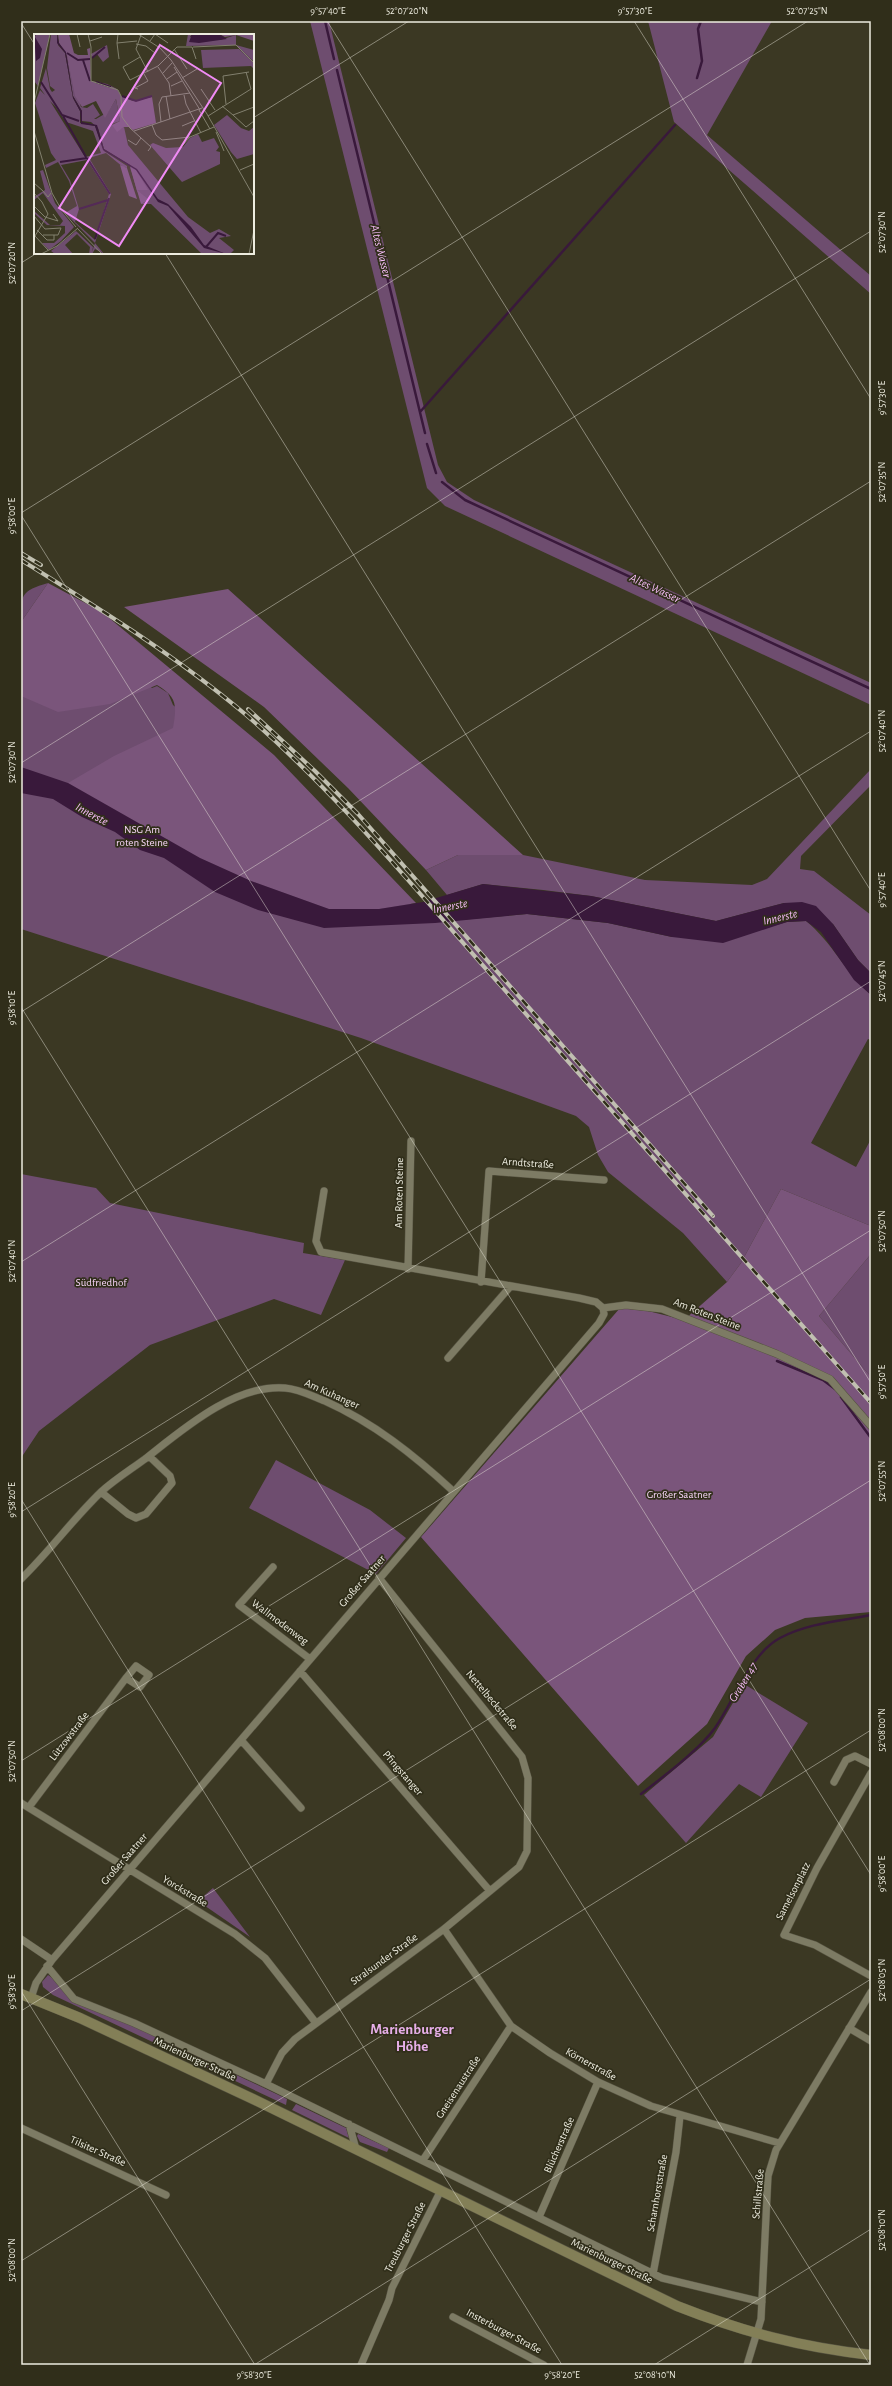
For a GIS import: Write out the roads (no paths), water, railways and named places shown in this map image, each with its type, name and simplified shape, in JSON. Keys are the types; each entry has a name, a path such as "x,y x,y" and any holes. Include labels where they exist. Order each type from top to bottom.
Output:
{"main road":[{"name":"Marienburger Straße","path":"26,1996 80,2018 356,2149 677,2306 757,2335 814,2348 871,2355"}],"street":[{"name":"Am Roten Steine","path":"408,1269 411,1141"},
{"name":"Arndtstraße","path":"481,1282 489,1171 604,1180"},
{"path":"324,1191 316,1241 321,1252 596,1302 603,1308"},
{"path":"448,1358 510,1287"},
{"name":"Am Roten Steine","path":"603,1308 626,1305 662,1309 777,1354 830,1379 871,1426"},
{"name":"Großer Saatner","path":"26,1996 50,1963 128,1870 599,1323 604,1314 603,1308"},
{"name":"Am Kuhanger","path":"21,1579 101,1492 180,1431 229,1401 248,1392 265,1388 285,1388 304,1392 344,1409 381,1431 412,1454 453,1491"},
{"path":"101,1492 128,1514 136,1518 146,1514 172,1483 170,1476 149,1456"},
{"name":"Wallmodenweg","path":"273,1567 239,1605 310,1659"},
{"name":"Nettelbeckstraße","path":"379,1578 517,1747 522,1757 528,1778 527,1851 524,1860"},
{"name":"Pfingstanger","path":"300,1671 490,1891"},
{"name":"Lützowstraße","path":"29,1807 126,1678"},
{"path":"241,1740 301,1808"},
{"path":"834,1782 846,1760 855,1756 871,1764"},
{"name":"Samelsonplatz","path":"871,1773 817,1868 784,1935 815,1945 871,1976"},
{"name":"Yorckstraße","path":"21,1804 29,1807 128,1870 235,1934 264,1958 316,2023"},
{"name":"Stralsunder Straße","path":"266,2084 282,2053 295,2039 444,1929 490,1891 524,1860"},
{"name":"Körnerstraße","path":"444,1929 511,2026 550,2053 598,2082 651,2106 680,2116 779,2143"},
{"name":"Marienburger Straße","path":"21,1939 50,1963 74,1999 134,2023 266,2084 662,2278 762,2302"},
{"name":"Schillstraße","path":"747,2365 757,2335 762,2302 768,2176 779,2143 871,1992"},
{"name":"Gneisenaustraße","path":"423,2160 511,2026"},
{"path":"849,2028 871,2041"},
{"name":"Blücherstraße","path":"539,2217 598,2082"},
{"name":"Scharnhorststraße","path":"653,2274 676,2152 680,2116"},
{"path":"349,2124 356,2149"},
{"name":"Tilsiter Straße","path":"21,2128 166,2195"},
{"name":"Treuburger Straße","path":"360,2365 389,2300 389,2294 441,2190"},
{"name":"Insterburger Straße","path":"453,2317 544,2365"}],"water":[{"name":"Innerste","path":"21,767 68,783 200,858 251,881 329,909 379,909 423,902 483,884 591,896 716,921 784,903 802,902 816,906 833,924 858,960 871,973 871,995 854,980 821,932 806,921 787,922 723,943 672,937 608,923 527,914 435,923 324,928 258,910 215,892 164,858 140,850 115,832 82,817 53,799 21,793"}],"waterway":[{"name":"Altes Wasser","path":"325,21 334,59"},
{"path":"697,78 702,61 698,29 701,21"},
{"name":"Altes Wasser","path":"337,70 425,433"},
{"path":"420,412 675,125"},
{"name":"Altes Wasser","path":"427,444 436,473"},
{"name":"Altes Wasser","path":"442,482 465,500 871,689"},
{"path":"777,1361 823,1380 835,1389"},
{"path":"841,1397 871,1438"},
{"name":"Graben 47","path":"641,1794 680,1763 700,1745 715,1728 751,1666 769,1645 780,1638 802,1629 825,1623 871,1615"}],"railway":[{"path":"21,553 41,565"},
{"path":"21,560 136,633 218,692 280,745 314,778 378,846 871,1403"},
{"path":"248,709 315,771 358,814 713,1216"}],"district":[{"name":"Marienburger Höhe","path":"412,2038"}],"park label":[{"name":"NSG Am roten Steine","path":"142,835"},
{"name":"Südfriedhof","path":"101,1282"}]}
